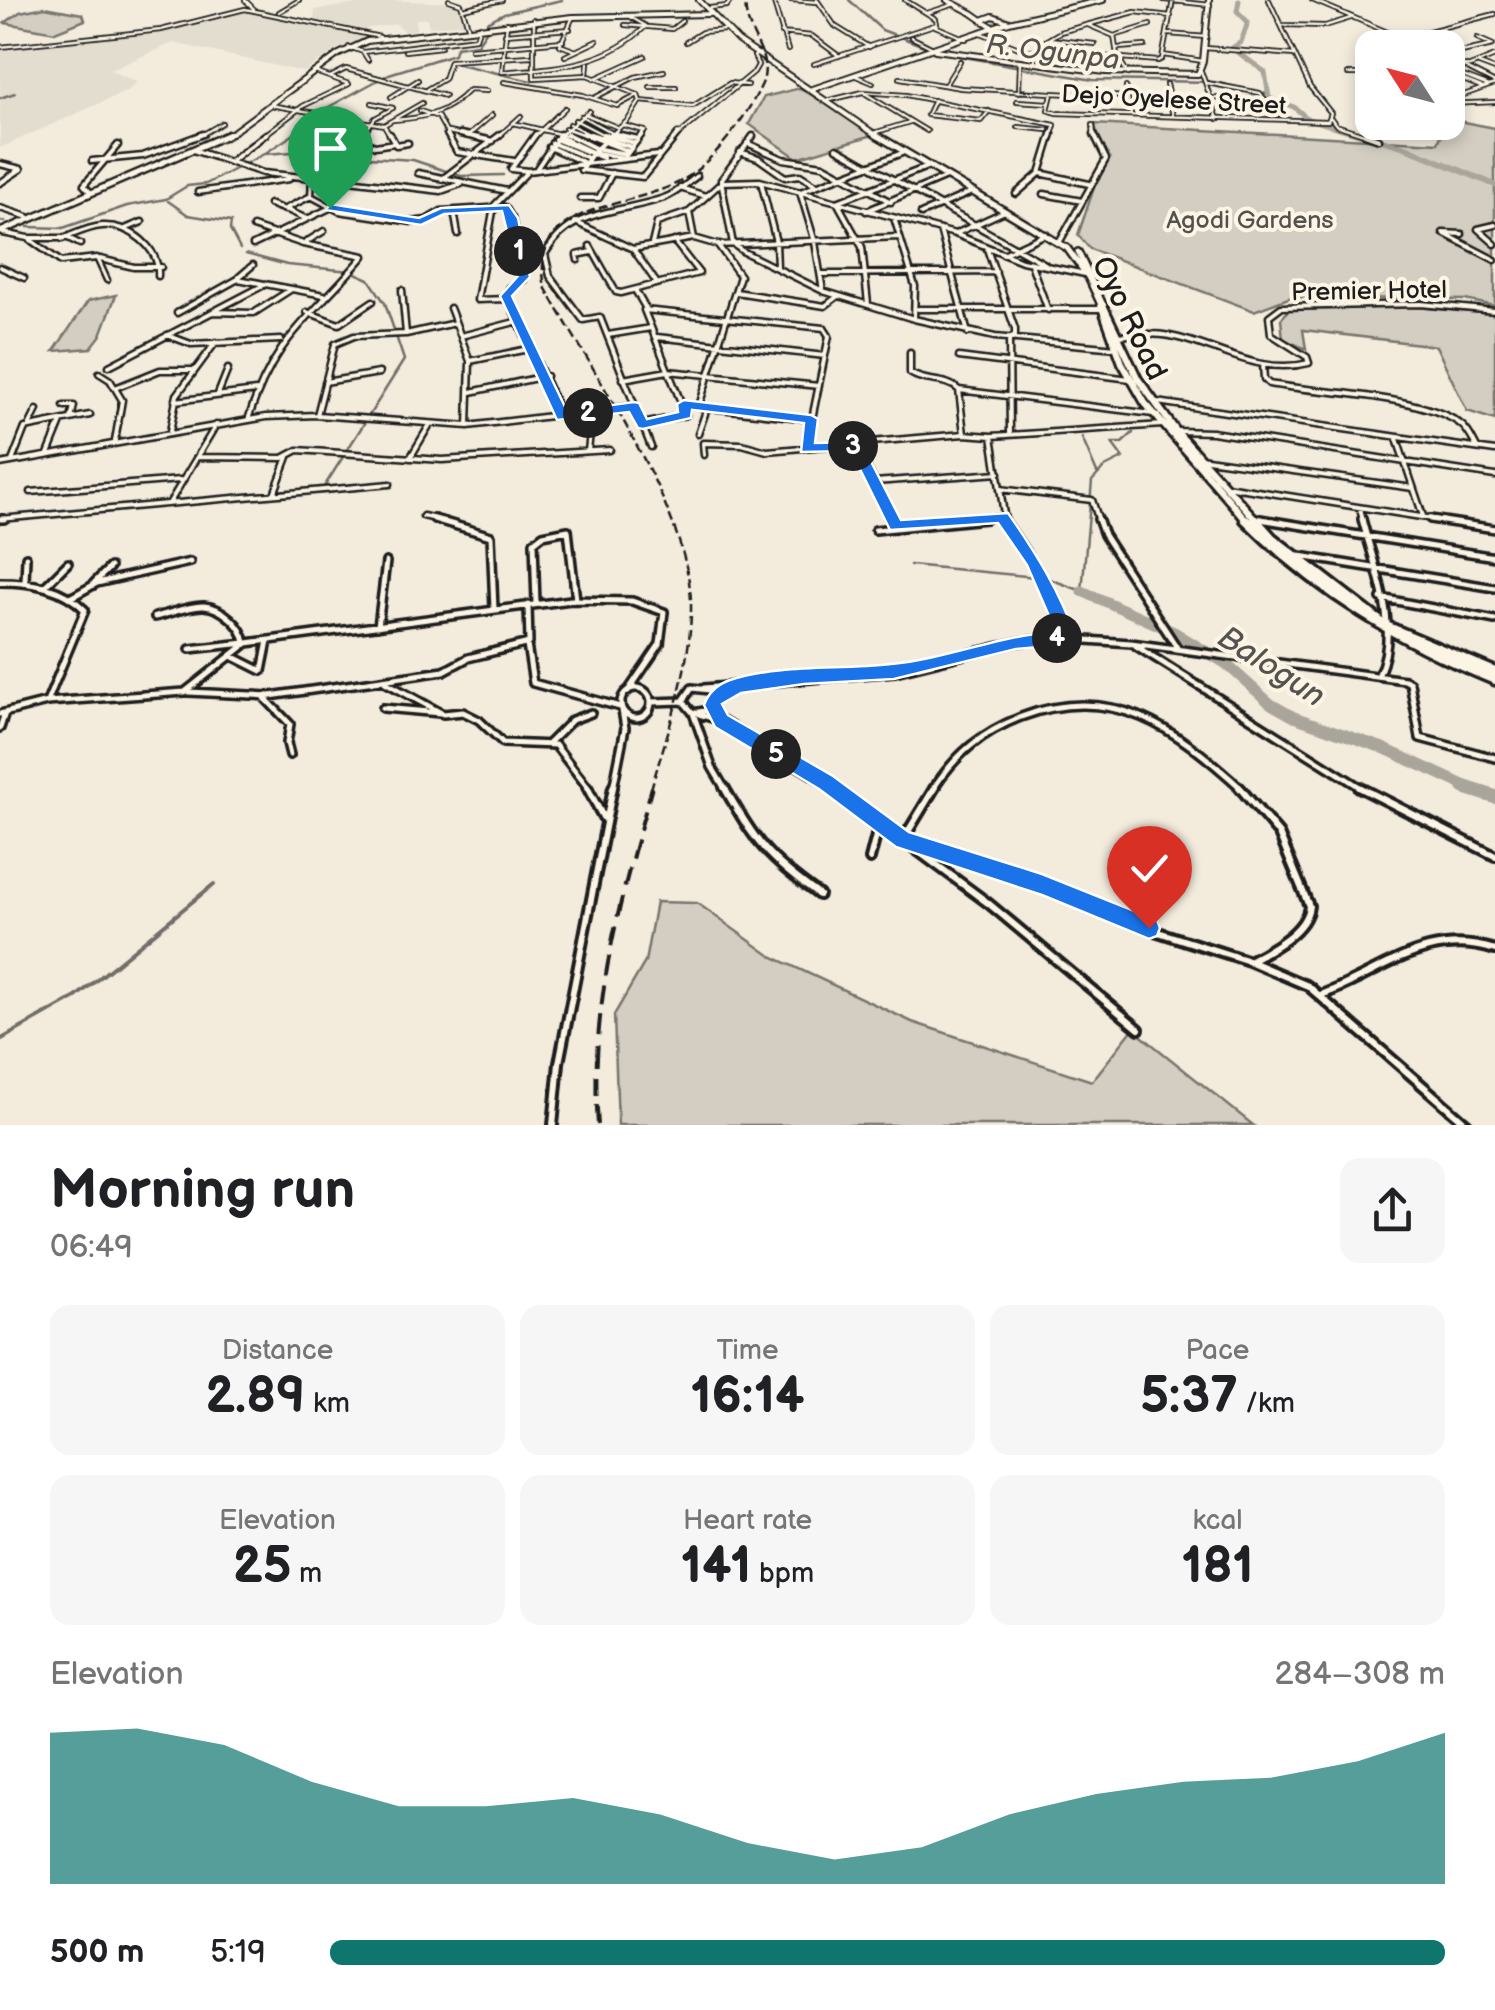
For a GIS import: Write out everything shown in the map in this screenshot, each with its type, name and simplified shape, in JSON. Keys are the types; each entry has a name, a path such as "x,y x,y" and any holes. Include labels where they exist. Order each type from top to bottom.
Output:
{"main road":[{"path":"947,0 972,13 1023,18"},
{"path":"812,90 1009,22 1103,0"},
{"path":"935,50 1021,66 1194,75 1201,71 1204,61 1209,2"},
{"path":"474,26 707,9"},
{"path":"0,231 236,132 350,47 376,37 534,20 707,9"},
{"name":"Oyo Road","path":"707,9 726,30 812,90 1060,241 1085,274 1138,379 1170,424 1252,517 1291,554 1387,630 1495,672"},
{"name":"Oyo Road","path":"707,9 758,54"},
{"path":"972,13 980,22 995,27"},
{"path":"980,22 989,16"},
{"path":"1002,17 1009,22"},
{"path":"980,22 982,32"},
{"path":"305,78 350,47 376,37"},
{"name":"Oyo Road","path":"829,101 902,152 1060,241 1086,262 1130,379 1160,425 1264,542 1332,597 1387,630 1495,680"},
{"path":"0,231 194,151"}],"street":[{"path":"246,0 254,9"},
{"path":"276,13 298,0"},
{"path":"350,47 363,52 476,38 464,9 449,0"},
{"path":"464,9 502,0"},
{"path":"707,9 727,6 731,0"},
{"path":"773,0 788,50"},
{"path":"790,0 817,1 835,26 870,47"},
{"path":"905,0 936,19 935,26"},
{"path":"1164,0 1209,2"},
{"path":"1270,0 1331,118 1336,125 1355,131"},
{"path":"1312,0 1386,30"},
{"path":"982,32 1037,52 1158,61 1174,1"},
{"path":"927,14 954,4"},
{"path":"0,47 178,27 254,9 376,37"},
{"path":"908,12 919,9"},
{"path":"1033,64 1046,39 1135,12 1172,16"},
{"path":"1436,30 1494,14"},
{"path":"627,15 646,26"},
{"path":"573,17 560,47 576,52"},
{"path":"1282,26 1326,26 1354,17"},
{"path":"534,20 530,69 537,80 587,74 639,98 693,106 726,86 748,85"},
{"path":"625,25 672,29 682,21"},
{"path":"506,23 502,72 588,63 623,50 646,26"},
{"path":"1088,25 1114,36 1150,25"},
{"path":"814,64 935,26 966,39"},
{"path":"505,34 570,29"},
{"path":"686,42 701,32 726,30"},
{"path":"781,33 812,36 839,56"},
{"path":"1168,34 1206,37"},
{"path":"908,36 935,50"},
{"path":"1114,36 1128,74"},
{"path":"1465,52 1492,45 1478,38"},
{"path":"1046,39 1096,44"},
{"path":"471,49 562,41"},
{"path":"565,56 597,41"},
{"path":"1118,48 1144,46"},
{"path":"404,47 441,47"},
{"path":"404,47 410,59"},
{"path":"1205,48 1296,55"},
{"path":"363,52 368,60"},
{"path":"593,151 581,170 643,177 688,123 757,70 758,54"},
{"path":"330,78 346,69 427,89 444,79 450,61 530,56"},
{"path":"594,79 645,56"},
{"path":"1162,56 1204,61"},
{"path":"1465,65 1495,56"},
{"path":"945,86 960,61"},
{"path":"587,74 588,63"},
{"path":"1476,64 1495,70"},
{"path":"1019,92 1021,66"},
{"path":"1465,68 1495,84"},
{"path":"594,98 640,76 664,71"},
{"path":"1201,71 1218,118"},
{"path":"215,165 230,160 298,110 349,84 315,72"},
{"path":"1347,72 1355,73"},
{"path":"856,76 873,84"},
{"path":"900,78 945,86 1127,97"},
{"path":"1465,78 1486,87"},
{"path":"392,97 418,80"},
{"path":"1207,81 1260,93 1277,115"},
{"path":"504,82 619,106 639,98"},
{"path":"1075,82 1075,94"},
{"path":"1166,84 1173,117"},
{"path":"1465,95 1495,84"},
{"path":"661,100 663,85"},
{"path":"650,88 676,87"},
{"path":"1126,87 1130,115"},
{"path":"427,89 429,94 445,96"},
{"path":"393,120 438,116 451,110 468,90 487,91"},
{"path":"829,101 863,92 934,100 1056,127 1041,160 1040,173 1016,194"},
{"path":"863,92 927,132"},
{"name":"Dejo Oyelese Street","path":"1052,94 1048,110 1056,113 1315,123 1331,118"},
{"path":"507,299 477,300 494,206 528,171 565,165 593,151 635,114 639,98"},
{"path":"1212,98 1261,100"},
{"path":"934,100 927,115 971,122 980,121 989,111"},
{"path":"1017,101 1049,102"},
{"path":"1465,103 1495,102"},
{"path":"338,153 360,139 373,122 393,108 372,103"},
{"path":"384,126 422,104"},
{"path":"270,106 373,122 384,126 394,143"},
{"path":"528,171 511,170 514,161 540,128 566,108"},
{"path":"420,111 438,116 456,152 514,161"},
{"path":"901,116 915,112"},
{"path":"536,168 559,136 585,114 618,132 630,149"},
{"path":"468,136 492,115"},
{"path":"442,179 520,116"},
{"path":"1017,139 1018,118"},
{"path":"575,120 618,132 637,129"},
{"path":"92,161 159,150 222,122"},
{"path":"878,132 910,122"},
{"path":"513,124 540,128 610,160"},
{"path":"1060,241 1106,156 1094,139 1092,125"},
{"path":"559,136 593,151 601,161 630,149 646,131 631,127 618,132"},
{"path":"618,132 631,127"},
{"path":"1018,127 1048,130"},
{"path":"448,132 493,141"},
{"path":"618,132 630,149"},
{"path":"559,136 593,151 630,149"},
{"path":"547,166 559,136"},
{"path":"733,244 722,175 752,136"},
{"path":"360,139 375,146 408,144"},
{"path":"748,142 783,159 818,164 891,202"},
{"path":"90,192 84,185 118,145"},
{"path":"837,148 1048,266"},
{"path":"556,150 570,156 630,149 660,154"},
{"path":"194,151 297,178"},
{"path":"739,152 786,176 800,175 816,185"},
{"path":"800,192 902,152"},
{"path":"565,165 570,156"},
{"path":"766,164 783,159"},
{"path":"0,164 21,169 0,183"},
{"path":"311,196 312,178 319,166"},
{"path":"838,202 927,167"},
{"path":"418,173 507,191"},
{"path":"580,198 599,198 612,173"},
{"path":"1040,173 1089,184"},
{"path":"651,447 600,317 583,320 556,286 548,267 548,247 575,222 607,208 667,197 698,176"},
{"path":"198,192 312,178"},
{"path":"864,212 946,178"},
{"path":"349,180 447,192 461,184"},
{"path":"652,244 657,223 689,212 722,182 760,182 838,202 984,244 1014,330 1015,336 1010,339"},
{"path":"760,182 776,242 777,267"},
{"path":"680,188 707,196"},
{"path":"800,192 815,242 823,290"},
{"path":"920,214 972,192"},
{"path":"1044,194 1082,201"},
{"path":"311,196 330,208 412,222 454,210 505,207 511,215 524,280 510,287 507,299 534,348 562,416"},
{"path":"284,210 311,196"},
{"path":"838,202 859,240 868,304"},
{"path":"269,204 307,219"},
{"path":"0,208 28,217"},
{"path":"252,246 330,208"},
{"path":"454,210 458,234"},
{"path":"955,234 1005,210"},
{"path":"689,212 694,238"},
{"path":"894,218 911,273 918,309 914,318"},
{"path":"125,229 142,222"},
{"path":"575,222 633,249 656,282"},
{"path":"62,239 106,226 125,229 152,249 161,267 158,276"},
{"path":"1495,226 1478,229 1495,244"},
{"path":"248,420 256,391 282,340 364,256 303,244 252,227"},
{"path":"303,244 324,230"},
{"path":"940,230 968,333"},
{"path":"0,231 16,232 44,246 61,262 97,258 134,267 161,267"},
{"path":"1462,234 1443,233 1495,260"},
{"path":"1003,254 1046,234"},
{"path":"633,249 694,238 718,245 899,237"},
{"path":"27,238 80,244"},
{"path":"578,260 578,255 591,249 616,292 634,290 698,273 674,241"},
{"path":"733,244 838,296 968,333 1117,348"},
{"path":"698,434 709,374 739,274 718,245"},
{"path":"987,249 1031,264 1085,274"},
{"path":"97,258 107,280"},
{"path":"1031,264 1048,310"},
{"path":"177,313 254,265"},
{"path":"0,267 24,278"},
{"path":"821,274 996,272"},
{"path":"236,279 324,295"},
{"path":"109,366 264,285"},
{"path":"211,312 226,316 263,312 290,290"},
{"path":"402,290 406,334"},
{"path":"634,290 646,309 686,415 643,424"},
{"path":"735,292 825,306 838,296"},
{"path":"308,312 338,324 373,301"},
{"name":"Premier Hotel","path":"1115,336 1172,337 1290,368 1309,363 1307,357 1271,334 1270,316 1282,307 1421,304 1495,310"},
{"path":"450,308 470,361 468,426"},
{"path":"646,309 826,328 829,332 806,448"},
{"path":"918,309 1100,309"},
{"path":"461,336 519,321"},
{"path":"317,415 331,349 344,338 377,332 406,334 455,323"},
{"path":"608,336 651,328"},
{"path":"166,334 182,343 282,340"},
{"path":"657,338 825,356"},
{"path":"1010,339 1010,434"},
{"path":"170,430 175,401 216,342"},
{"path":"470,361 534,348"},
{"path":"910,352 909,370 914,378 953,383 959,390 964,434"},
{"path":"959,357 1130,379"},
{"path":"1263,364 1264,379 1269,384 1376,400 1450,418 1464,426 1477,448"},
{"path":"218,394 228,369"},
{"path":"115,388 160,370 193,370"},
{"path":"623,380 668,371 819,386"},
{"path":"100,373 122,400 115,442"},
{"path":"325,382 379,373"},
{"path":"471,392 546,376"},
{"path":"959,390 1153,414"},
{"path":"175,401 256,391"},
{"path":"1154,402 1495,450"},
{"path":"684,404 811,419"},
{"path":"64,406 74,406 71,419"},
{"path":"0,464 170,430 248,420 317,415 468,426 634,406"},
{"path":"29,426 37,410"},
{"path":"588,451 592,412"},
{"path":"12,461 24,429 29,426 90,415"},
{"path":"48,454 61,422"},
{"path":"704,455 703,443 742,444 755,451 856,446 964,434 992,436 1170,424"},
{"path":"170,502 189,463 198,457 216,425"},
{"path":"410,458 429,425"},
{"path":"1176,431 1212,432 1495,476"},
{"path":"992,436 1002,517 1038,571 1067,638"},
{"path":"1396,437 1423,516"},
{"path":"856,446 896,526"},
{"path":"198,457 288,456 298,450 453,460 610,450"},
{"path":"274,494 288,456"},
{"path":"1200,458 1413,488"},
{"path":"874,482 999,473"},
{"path":"31,492 180,480"},
{"path":"0,520 390,484"},
{"path":"1226,486 1495,529"},
{"path":"1000,489 1093,502 1104,536 1178,650"},
{"path":"683,701 692,688 731,688 804,676 894,672 1016,642 1067,638 1199,652 1376,679 1385,666 1387,630 1360,508"},
{"path":"423,516 491,536 494,609"},
{"path":"875,530 1002,517"},
{"path":"1252,517 1495,557"},
{"path":"576,600 568,530 542,535 534,542 527,645 533,683 636,716"},
{"path":"1291,554 1495,588"},
{"path":"26,557 26,582"},
{"path":"92,585 190,562"},
{"path":"378,626 386,562"},
{"path":"44,587 68,563"},
{"path":"70,598 110,568"},
{"path":"0,582 26,582 80,604 84,616 48,702"},
{"path":"1381,598 1495,620"},
{"path":"190,650 576,600 632,602 664,612 664,629 621,709 625,728 559,1062 553,1125"},
{"path":"154,618 205,606 243,628 245,644 234,657 185,692"},
{"path":"234,657 262,670 268,640"},
{"path":"1131,643 1314,764 1398,811 1495,856"},
{"path":"0,728 2,713 48,702 185,692 263,696 444,672 479,655 527,645"},
{"path":"1378,674 1408,681 1420,738 1495,758"},
{"path":"641,676 652,702"},
{"path":"382,681 444,714"},
{"path":"704,688 722,721"},
{"path":"696,714 731,688"},
{"path":"628,692 644,690"},
{"path":"263,696 290,724 290,756"},
{"path":"652,702 683,701 696,714 712,767 758,846 778,866 819,895"},
{"path":"625,728 636,716 647,712 652,702"},
{"path":"904,840 959,756 981,737 1044,710 1106,704 1158,729 1219,769 1262,811 1284,844 1303,886 1308,916 1249,961"},
{"path":"383,708 463,712 503,743 549,743 568,757 604,820"},
{"path":"549,743 572,720 591,713"},
{"path":"696,714 722,721 826,782 880,820 988,903 1138,1029"},
{"path":"870,860 880,820"},
{"path":"904,840 1042,884 1156,932 1249,961 1321,995 1380,1052 1468,1125"},
{"path":"1321,995 1349,987 1395,959 1438,943 1462,940 1495,950"}],"shaded area":[{"path":"385,0 456,3 467,23 429,27 427,18 416,19 416,30 405,32 396,24 371,28 365,30 374,33 368,37 339,48 304,72 173,43 110,70 137,82 129,90 0,148 0,44 174,25 252,7 314,20 315,10"}],"green space":[{"path":"45,7 83,14 85,20 55,32 5,23 20,12"},
{"path":"800,88 876,134 797,158 749,124 764,97"},
{"name":"Agodi Gardens","path":"1465,122 1495,128 1495,306 1465,300 1291,297 1254,311 1090,249 1078,235 1103,161 1095,124 1438,143 1465,140"},
{"path":"116,295 101,335 91,348 54,351 88,301"},
{"path":"1292,307 1416,307 1495,314 1495,420 1467,411 1436,346 1303,330 1306,349 1283,339 1281,319"},
{"path":"656,902 697,903 771,956 912,1022 1092,1081 1133,1029 1253,1125 618,1125 614,1015 645,962"}],"waterway":[{"path":"487,22 504,13 562,0"},
{"name":"R. Ogunpa","path":"849,0 882,30 942,53 1093,80 1214,82 1267,94"},
{"path":"1239,0 1237,11 1248,22 1241,42 1232,48 1265,72 1269,98 1294,107 1308,119 1355,133"},
{"path":"28,227 63,228 127,206 166,199 187,186 206,184 264,154 294,134 303,121 389,74 454,54 456,47 477,44 489,27"},
{"path":"450,62 531,81"},
{"path":"0,98 15,93"},
{"path":"1382,140 1495,185"},
{"path":"265,154 292,152"},
{"path":"296,152 413,160 461,176 503,175"},
{"path":"168,201 188,215 231,222 230,230 240,249"},
{"path":"0,221 5,222"},
{"path":"246,254 287,265 351,271 369,279 385,303 404,360 324,487"},
{"path":"910,565 1047,578 1082,591 1092,481 1105,467 1123,458 1112,443 1122,443 1133,433"},
{"path":"1082,438 1097,473"},
{"name":"Balogun","path":"1082,591 1174,632 1225,663 1271,704 1294,717 1383,748 1472,789"},
{"name":"Balogun","path":"1464,787 1495,797"},
{"path":"0,1040 76,997 214,884"}],"railway":[{"path":"651,789 688,651 691,603 686,566 656,484 545,287 544,259 551,238 567,223 587,212 683,180 728,138 755,98 764,75 762,54 748,23 746,0"},
{"path":"598,1125 596,1081 603,996 618,912 652,787"}],"route":[{"path":"330,208 421,222 441,211 505,207 512,218 524,277 507,290 506,296 534,348 562,416 634,406 643,424 686,415 684,404 811,419 806,448 856,446 896,526 1002,517 1034,562 1067,638 1000,645 894,672 804,676 741,685 714,700 713,705 722,721 826,782 904,840 1042,884 1149,928"}]}
